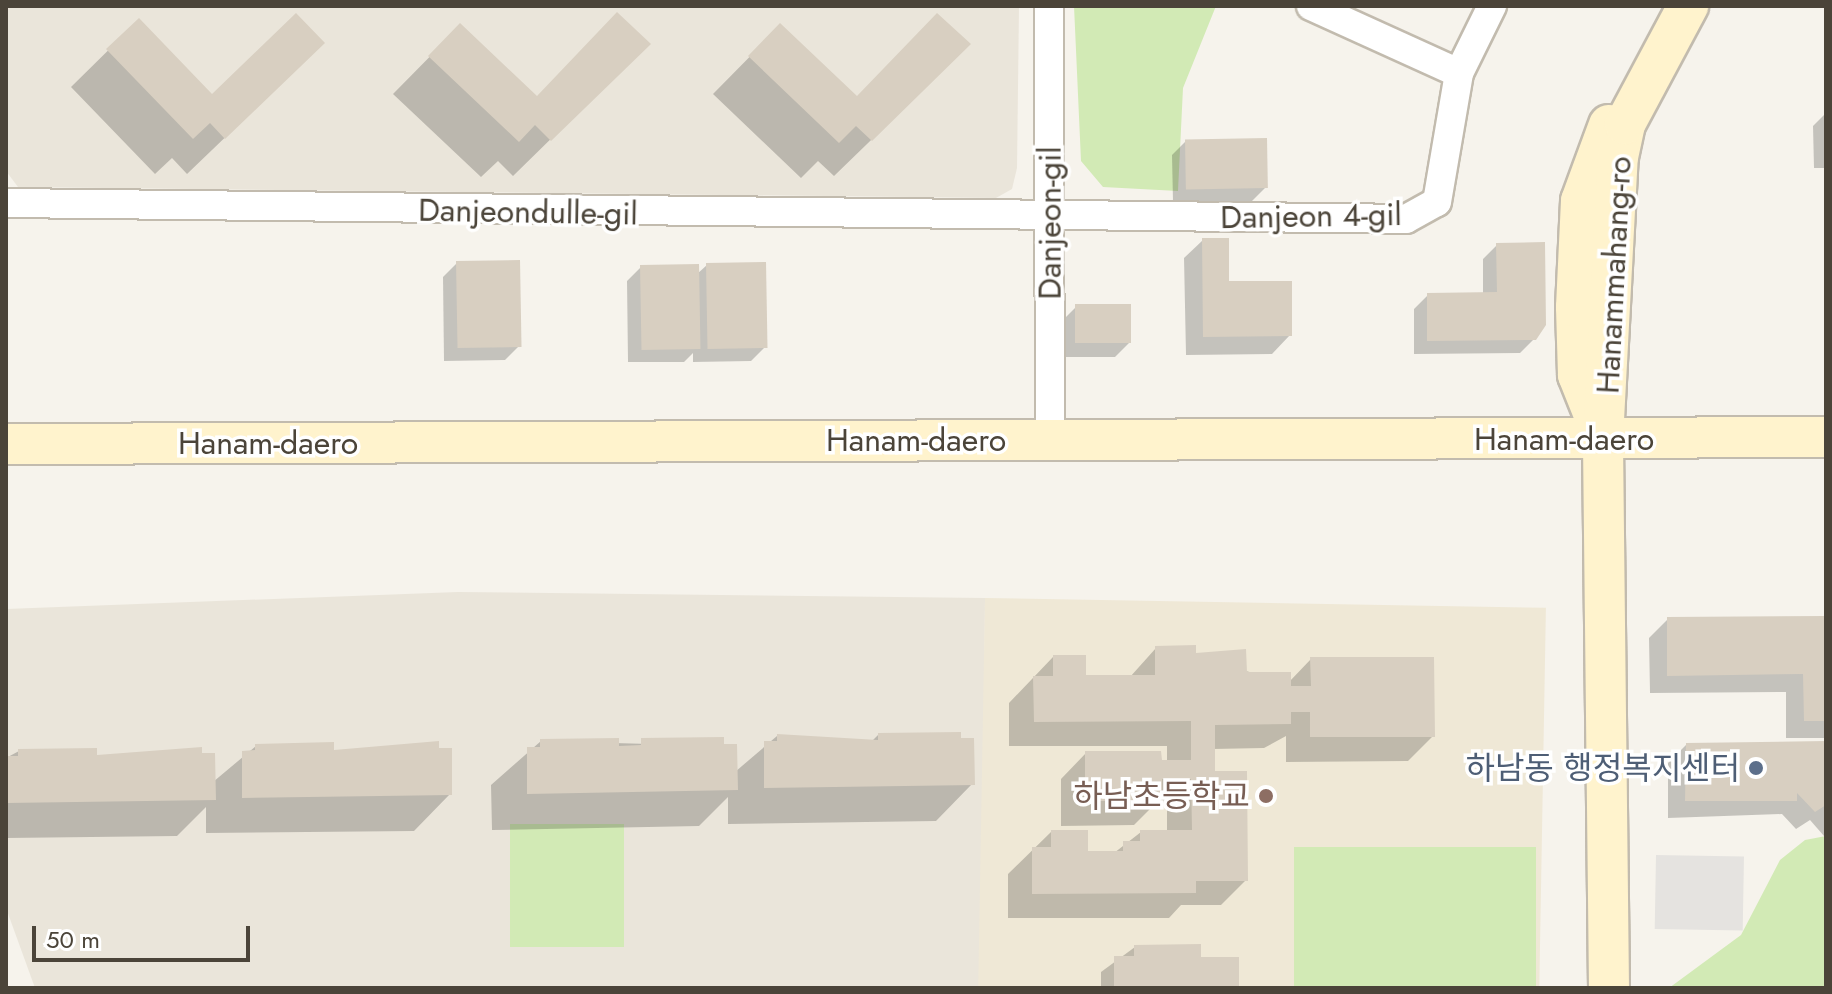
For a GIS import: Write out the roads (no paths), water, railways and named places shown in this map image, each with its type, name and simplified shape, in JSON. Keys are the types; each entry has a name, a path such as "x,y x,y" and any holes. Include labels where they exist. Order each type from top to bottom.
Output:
{"main road":[{"name":"Hanammahang-ro","path":"1603,439 1578,375 1581,201 1597,149 1667,6"},
{"name":"Hanammahang-ro","path":"1603,439 1618,157 1625,124 1688,6"},
{"name":"Hanam-daero","path":"6,444 1826,437"},
{"path":"1603,439 1609,988"}],"street":[{"name":"Danjeon-gil","path":"1049,6 1050,440"},
{"path":"1311,6 1459,73 1492,6"},
{"name":"Danjeon 4-gil","path":"1051,217 1406,219 1437,202 1459,73"},
{"name":"Danjeondulle-gil","path":"6,203 1051,217"}],"place":[{"name":"하남동 행정복지센터","path":"1756,768"},
{"name":"하남초등학교","path":"1266,796"}]}
